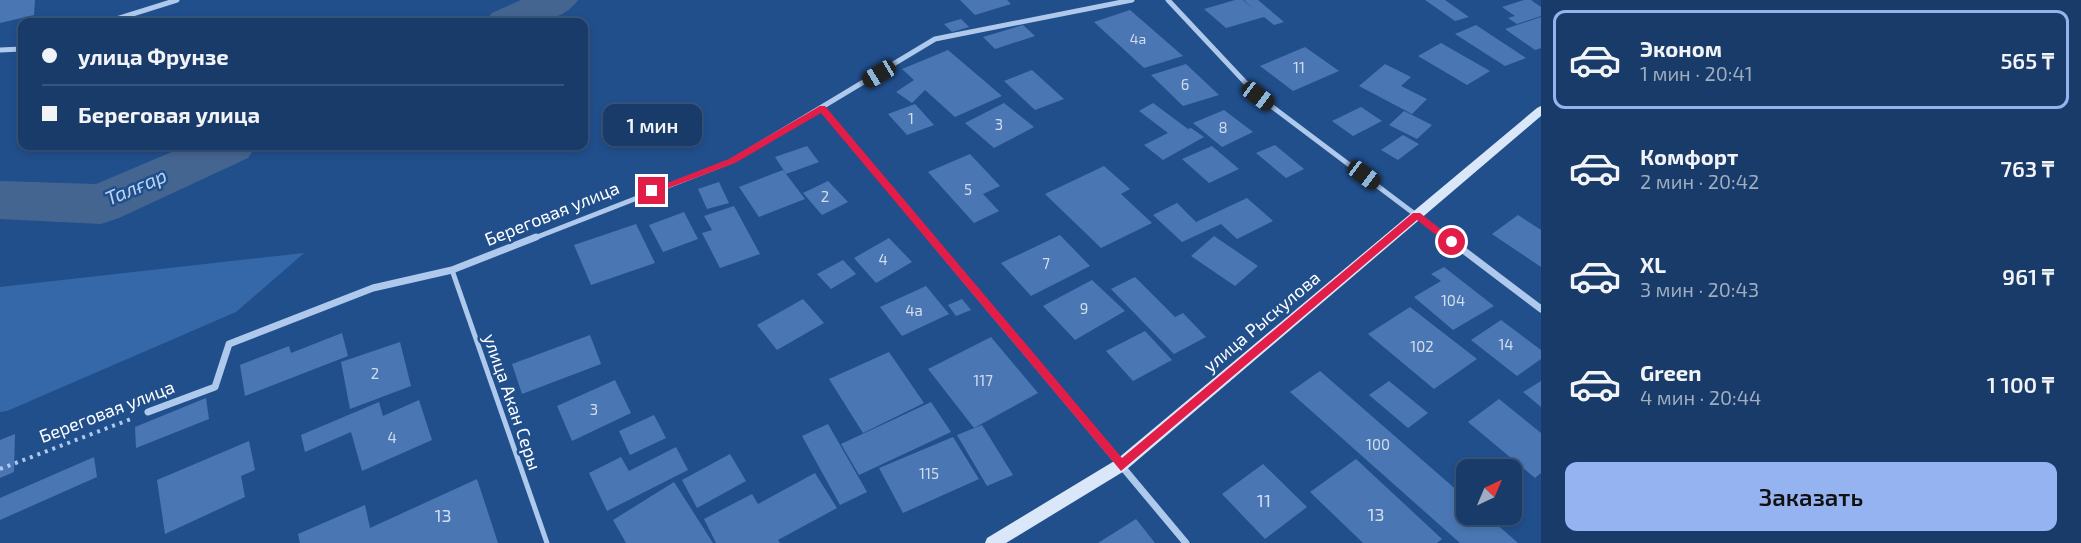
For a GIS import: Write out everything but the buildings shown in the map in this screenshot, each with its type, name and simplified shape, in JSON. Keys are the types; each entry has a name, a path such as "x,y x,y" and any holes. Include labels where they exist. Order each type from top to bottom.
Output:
{"main road":[{"name":"улица Рыскулова","path":"992,543 1121,465 1541,110"}],"street":[{"path":"120,18 177,0"},
{"name":"Береговая улица","path":"148,412 215,387 229,344 373,288 452,270 732,161 935,39 1132,0"},
{"path":"1168,0 1258,96 1541,309"},
{"path":"0,51 18,49"},
{"path":"822,108 1186,543"}],"lane":[{"name":"улица Акан Серы","path":"452,270 547,543"}],"path":[{"name":"Береговая улица","path":"0,469 148,412"}],"shaded area":[{"path":"304,253 236,312 7,411 0,412 0,287"}],"waterway":[{"name":"Талғар","path":"516,18 557,0"},
{"name":"Талғар","path":"0,200 101,204 222,150"}],"route":[{"path":"652,191 732,161 822,108 1121,465 1417,215 1452,242"}]}
